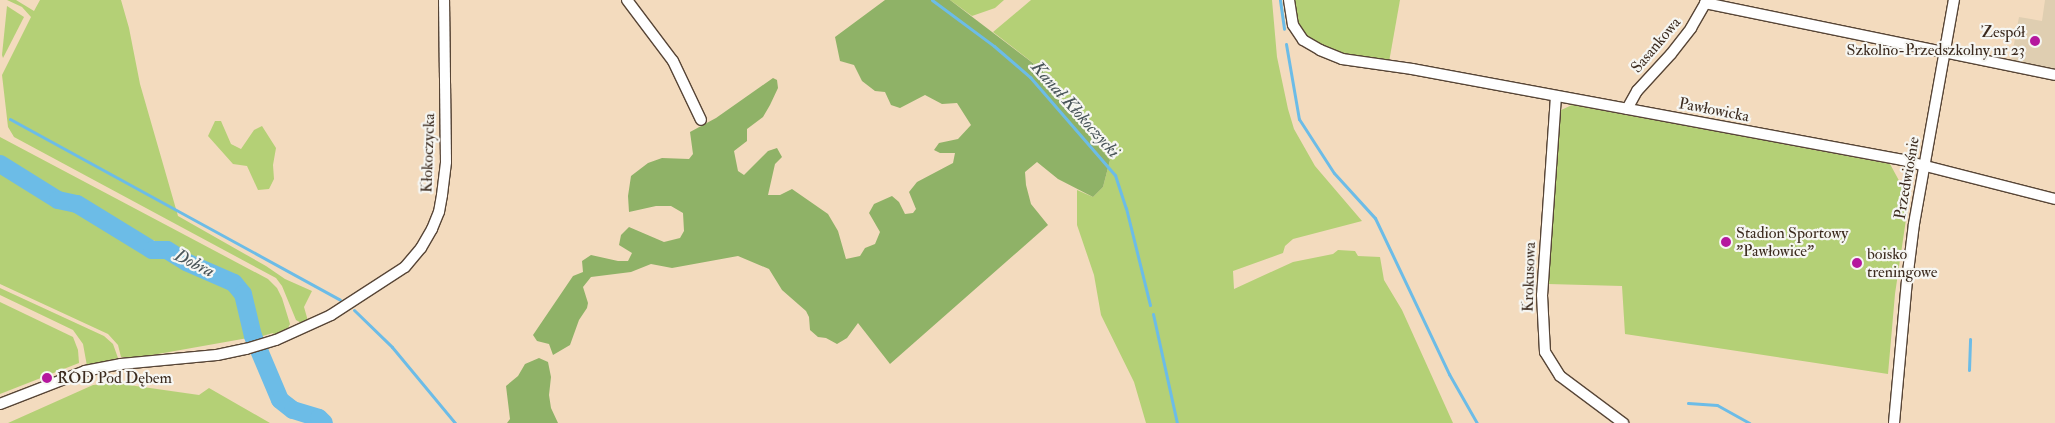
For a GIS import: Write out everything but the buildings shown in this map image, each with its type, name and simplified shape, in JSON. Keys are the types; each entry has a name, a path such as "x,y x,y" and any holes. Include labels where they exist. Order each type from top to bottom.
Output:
{"street":[{"name":"Kłokoczycka","path":"0,404 85,371 246,349 276,340 331,315 405,267 421,248 439,212 446,162 444,0"},
{"path":"627,0 674,61 701,120"},
{"name":"Pawłowicka","path":"1288,0 1293,25 1303,40 1320,50 1342,59 1412,69 1925,165 2055,199"},
{"name":"Przedwiośnie","path":"1894,423 1907,280 1954,0"},
{"path":"1706,2 1944,54 2055,75"},
{"name":"Sasankowa","path":"1627,109 1637,90 1671,54 1706,2"},
{"name":"Krokusowa","path":"1556,96 1542,295 1545,352 1560,376 1623,423"}],"shaded area":[{"name":"Zespół Szkolno-Przedszkolny nr 23","path":"2045,0 2055,0 2055,70 2011,60 2019,17 2042,21"}],"green space":[{"path":"7,0 16,0 34,11 40,0 121,0 129,28 140,84 178,216 266,266 285,279 312,291 304,307 308,321 303,324 296,320 282,286 276,278 14,137 8,127 2,75 31,17 22,7"},
{"path":"885,0 950,0 1046,73 1041,79 1110,160 1103,187 1093,197 1058,179 1037,162 1025,172 1026,185 1031,204 1048,225 890,364 858,323 847,338 837,344 826,338 818,337 810,330 809,317 806,311 782,290 769,269 738,256 672,268 651,264 631,272 591,277 583,287 588,303 587,308 579,320 570,345 553,355 549,344 537,341 533,335 573,276 583,272 582,261 591,255 618,261 628,261 632,253 619,245 621,235 629,227 664,242 680,238 684,231 683,213 671,206 656,206 629,212 628,196 631,176 648,163 662,158 689,159 693,154 690,132 716,118 773,78 777,80 778,88 770,105 763,117 747,129 747,141 734,151 738,171 744,175 768,151 777,148 782,157 775,164 768,195 780,195 792,189 828,214 838,231 846,259 860,256 865,248 875,244 880,232 869,213 874,204 892,196 899,202 905,214 913,213 916,209 909,192 917,182 953,163 955,153 940,153 934,150 939,143 958,139 971,125 957,103 942,104 925,95 900,108 891,105 885,92 875,91 862,81 854,65 840,61 835,37"},
{"path":"950,0 1004,0 995,8 972,16"},
{"path":"1031,0 1272,0 1277,57 1294,129 1315,166 1362,221 1293,239 1285,246 1283,253 1233,271 1234,289 1293,262 1333,254 1338,250 1355,251 1358,256 1380,257 1384,280 1402,310 1453,423 1146,423 1134,382 1101,315 1094,275 1077,225 1077,190 1093,197 1103,187 1110,160 1040,79 1046,73 993,32"},
{"path":"1294,0 1400,0 1389,62 1337,52 1310,40 1297,24"},
{"path":"7,6 24,17 3,58 2,55"},
{"name":"Stadion Sportowy \"Pawłowice\"","path":"1572,105 1890,164 1909,199 1895,294 1888,374 1625,334 1622,286 1548,284 1559,111"},
{"path":"215,121 221,121 231,144 241,149 254,130 262,126 276,148 273,165 274,179 269,189 258,190 247,166 233,164 208,136"},
{"path":"0,137 268,279 277,288 282,298 290,324 288,328 274,335 273,333 249,340 248,338 141,357 121,357 118,345 108,334 0,284 0,169 148,253 166,257 209,278 215,270 176,249 142,236 80,199 53,189 0,158"},
{"path":"0,288 104,336 113,344 118,358 87,366 83,344 73,330 0,295"},
{"path":"0,302 73,337 78,350 79,363 0,394"},
{"path":"539,358 548,362 551,377 549,395 551,408 558,423 507,423 510,419 506,386 518,376 525,364"},
{"path":"115,383 199,395 209,388 270,423 8,423 93,385"}],"waterway":[{"name":"Kanał Kłokoczycki","path":"932,0 994,46 1030,77 1115,175 1126,208 1150,305"},
{"path":"1280,0 1284,29"},
{"path":"1286,44 1299,119 1334,173 1375,218 1449,374 1477,423"},
{"path":"10,119 340,300"},
{"name":"Dobra","path":"0,164 58,200 77,204 152,250 167,250 186,262 234,283 243,294 253,336 280,400 293,410 319,418 324,423"},
{"path":"354,310 392,347 455,423"},
{"name":"Kanał Kłokoczycki","path":"1153,314 1177,423"},
{"path":"1969,370 1970,339"},
{"path":"1688,403 1717,405 1749,423"}],"place":[{"name":"Zespół Szkolno-Przedszkolny nr 23","path":"2035,41"},
{"name":"Stadion Sportowy \"Pawłowice\"","path":"1726,242"},
{"name":"boisko treningowe","path":"1857,263"},
{"name":"ROD Pod Dębem","path":"47,378"}]}
